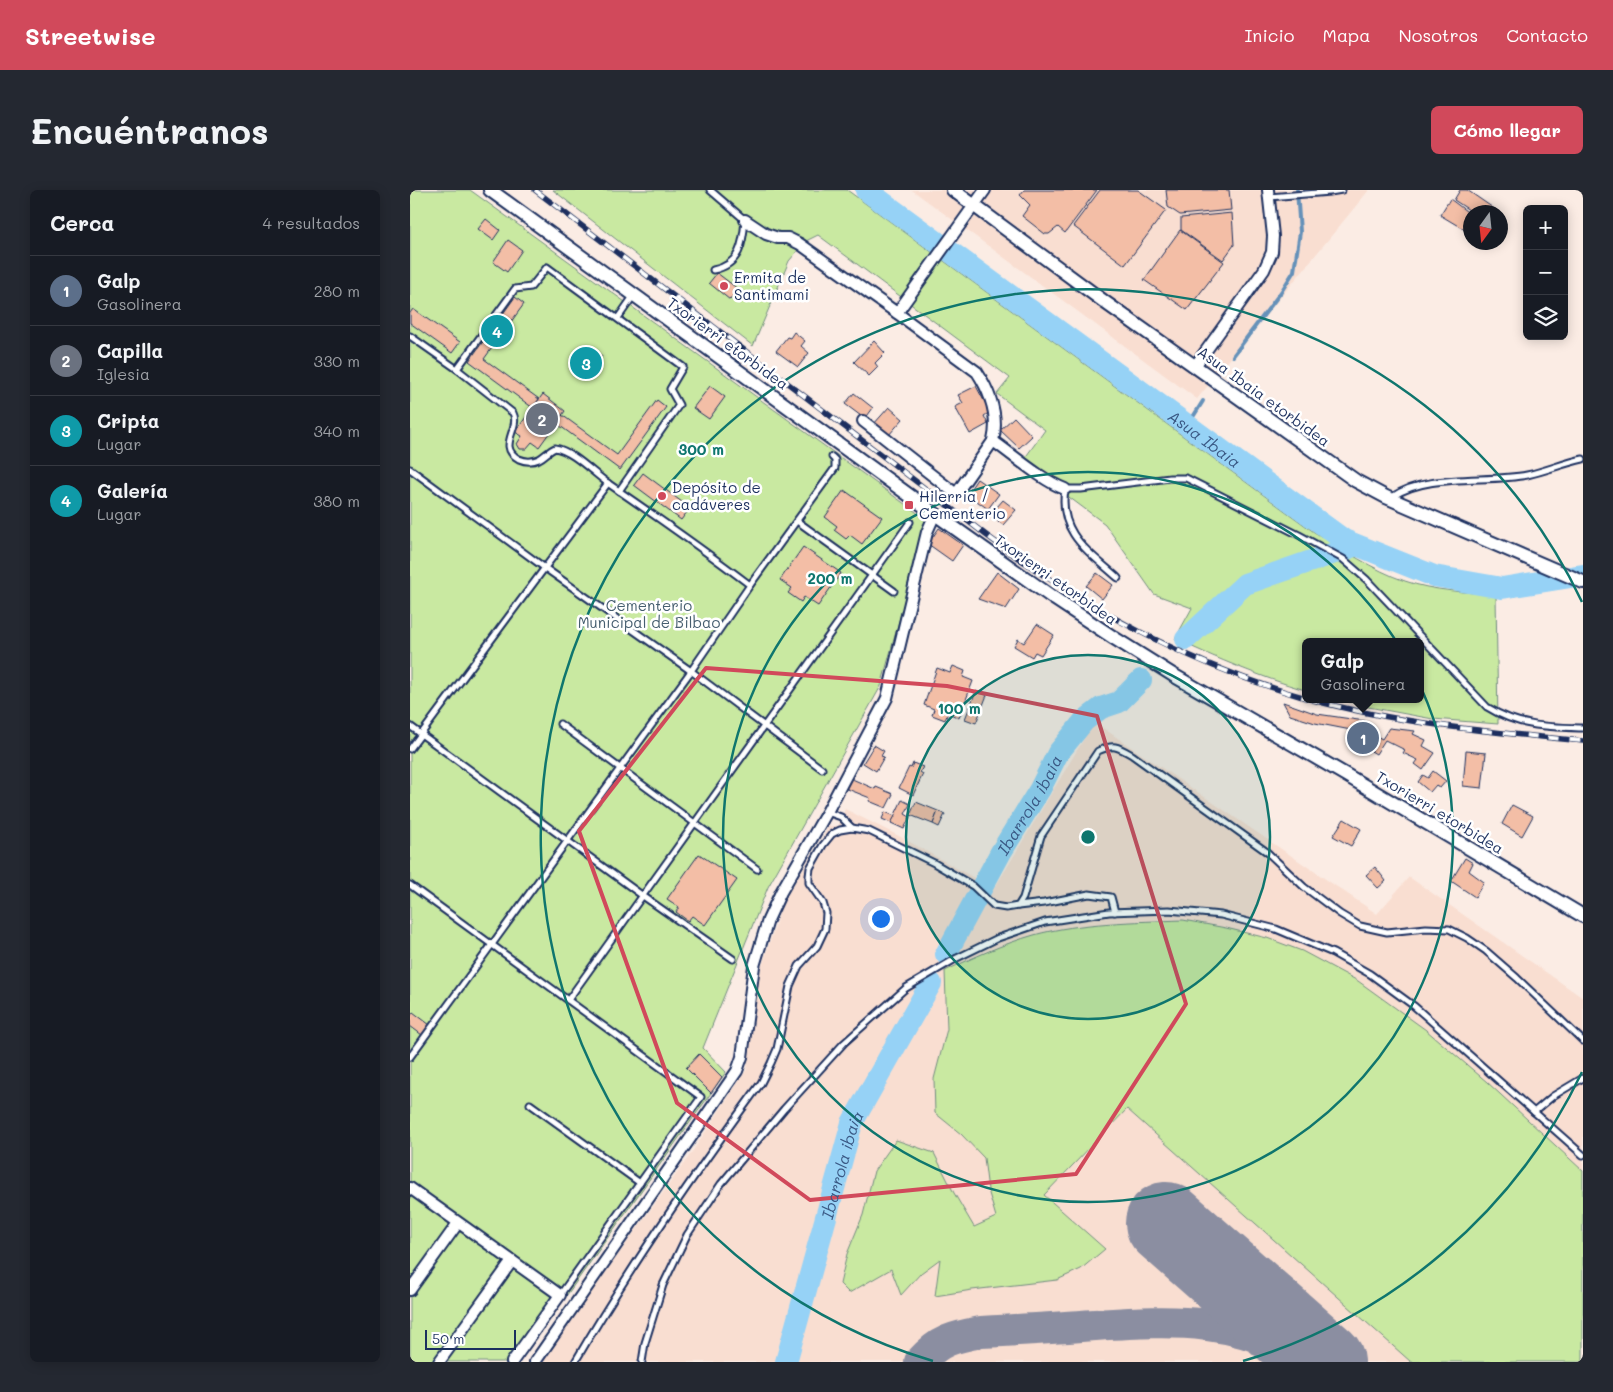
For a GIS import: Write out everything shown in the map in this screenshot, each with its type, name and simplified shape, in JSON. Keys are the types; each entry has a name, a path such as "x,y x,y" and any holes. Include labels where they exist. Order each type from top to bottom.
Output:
{"street":[{"name":"Txorierri etorbidea","path":"490,190 1052,597 1173,675 1583,916"},
{"name":"Asua Ibaia etorbidea","path":"953,190 1098,297 1356,481 1389,499 1583,582"},
{"path":"897,313 985,190"},
{"path":"1195,366 1264,270 1272,252 1273,236 1268,194"},
{"path":"745,220 766,234 778,238 788,238 800,244 977,372 984,382 992,406 995,431 993,441 956,494 863,421"},
{"path":"993,441 1047,480 1065,489"},
{"path":"535,1362 737,1071 742,1057 754,966 768,920 781,892 827,812 886,698 927,532 935,514"},
{"path":"410,1188 560,1295 512,1362"},
{"path":"410,1290 458,1223"},
{"path":"439,1362 512,1261"}],"lane":[{"path":"710,190 745,220 740,246 734,259 729,265 713,270"},
{"path":"1268,194 1288,195 1342,190"},
{"path":"457,369 515,289 531,287 547,267 683,366 670,389 679,405 619,491"},
{"path":"618,318 634,295"},
{"path":"410,336 457,369 513,413 515,422 509,444 510,450 514,455 530,462 540,459 550,450 555,448 561,449 689,539 750,585"},
{"path":"410,1057 691,671 750,585 835,468 835,460 832,457"},
{"path":"1389,499 1397,493 1428,483 1527,475 1583,459"},
{"path":"410,469 545,568 691,671 822,769"},
{"path":"1118,578 1074,536 1067,523 1063,502 1065,489 1081,489 1178,477 1186,478 1325,548 1343,559 1367,580 1422,638"},
{"path":"410,749 608,483"},
{"path":"797,521 894,591"},
{"path":"568,1000 910,522"},
{"path":"1424,640 1488,707 1500,715 1540,726 1583,728"},
{"path":"560,724 757,869"},
{"path":"410,726 643,896 733,958"},
{"path":"1018,906 1023,898 1041,836 1098,751 1110,746 1122,749 1132,755 1267,852 1304,887 1340,914 1360,926 1387,932 1426,928 1449,930 1467,938 1486,951 1517,978 1582,1040"},
{"path":"827,812 841,817 852,828"},
{"path":"575,1362 644,1250 680,1196 761,1083 771,1063 777,1049 790,986 800,966 817,946 825,930 826,913 823,903 809,882 810,868 823,845 832,834 840,830 852,828 869,831 934,863 973,886 994,906 1006,908 1088,894 1111,897 1115,912"},
{"path":"410,885 702,1097 560,1295"},
{"path":"642,1362 645,1343 663,1285 687,1236 721,1184 784,1109 844,1043 906,988 957,958 998,938 1045,922 1115,912 1169,910 1221,915 1276,929 1332,954 1370,974 1414,1006 1583,1155"},
{"path":"1534,1112 1553,1096 1583,1078"},
{"path":"530,1104 640,1183"}],"highlighted area":[{"path":"706,668 947,686 1097,716 1186,1004 1076,1174 810,1200 677,1103 579,831"}],"shaded area":[{"path":"912,190 1369,190 1197,399"},
{"path":"1094,722 1377,914 1409,877 1583,998 1583,1362 541,1362 690,1155 747,1069 759,975 783,901 828,826 838,826 845,809 899,836 994,889"}],"green space":[{"name":"Cementerio Municipal de Bilbao","path":"410,190 470,190 927,520 881,686 768,887 703,1048 726,1072 519,1362 410,1362"},
{"path":"553,190 847,190 1314,532 1370,565 1405,581 1438,589 1496,595 1498,724 1433,719 1353,703 1424,703 1424,638 1302,638 1302,689 1239,667 1175,639 1192,608 1154,594 1105,524 1022,462 1045,430 997,394 1010,378 818,235 806,241 789,261 753,346"},
{"path":"1183,920 1267,938 1302,951 1358,981 1426,1030 1487,1082 1583,1171 1583,1362 1411,1362 1127,1109 1044,1195 1105,1249 1081,1269 1057,1280 935,1296 940,1259 921,1273 901,1295 891,1269 849,1293 840,1284 847,1254 863,1215 874,1171 896,1140 934,1153 974,1227 996,1217 988,1190 984,1158 961,1134 935,1113 934,1079 947,1029 945,971 1000,947 1034,935 1070,927 1108,923"}],"building":[{"path":"1024,190 1097,190 1065,233 1058,227 1049,234 1045,234 1022,216 1030,205 1020,195"},
{"path":"1100,190 1138,190 1166,210 1125,265 1073,226"},
{"path":"1166,190 1229,190 1231,210 1180,215 1168,207"},
{"path":"1460,190 1467,190 1489,205 1463,206 1454,200"},
{"path":"1450,199 1463,209 1463,229 1440,215"},
{"path":"1232,213 1234,245 1223,260 1181,230 1181,218"},
{"path":"486,219 500,230 493,240 478,229"},
{"path":"1180,230 1224,262 1187,310 1144,280"},
{"path":"508,240 522,250 507,272 493,262"},
{"name":"Ermita de Santimami","path":"717,273 738,289 730,300 709,283"},
{"path":"515,297 524,304 484,359 539,399 533,408 469,361"},
{"path":"413,309 460,342 452,353 410,323 410,313"},
{"path":"794,332 805,341 801,346 809,353 798,367 776,351 787,337 790,338"},
{"path":"874,341 885,353 875,363 878,367 869,376 854,362"},
{"path":"587,345 602,356 585,380 570,369"},
{"path":"710,386 725,397 709,419 693,408"},
{"path":"976,386 990,412 984,416 988,424 970,434 955,407 963,403 958,395"},
{"path":"854,393 873,408 865,419 845,404"},
{"path":"543,394 565,411 539,447 532,442 526,449 520,449 517,444 522,436 515,432"},
{"path":"657,400 666,407 620,470 556,423 562,415 617,455"},
{"path":"889,407 903,419 888,436 873,425"},
{"path":"1014,417 1032,436 1019,448 1000,430"},
{"name":"Depósito de cadáveres","path":"643,473 690,508 681,520 634,485"},
{"path":"977,479 999,494 988,509 967,494"},
{"path":"844,490 882,517 862,544 850,535 846,539 834,530 837,526 825,517"},
{"path":"1003,500 1016,510 1003,525 990,515"},
{"path":"939,528 963,545 952,561 928,544"},
{"path":"803,547 841,573 818,606 804,597 801,602 788,593 792,588 780,580"},
{"path":"997,572 1019,589 1006,609 978,599"},
{"path":"1097,573 1113,585 1102,599 1086,586"},
{"path":"1037,624 1054,635 1041,655 1035,652 1032,657 1014,646 1018,639 1024,643"},
{"path":"953,666 965,671 963,677 973,681 959,718 948,713 945,720 932,715 934,709 924,705 937,668 950,673"},
{"path":"976,691 987,695 976,723 965,719"},
{"path":"1283,702 1317,714 1365,721 1363,728 1366,730 1370,725 1376,729 1373,734 1382,739 1389,728 1415,731 1413,734 1426,740 1423,746 1435,753 1423,770 1415,764 1418,760 1403,753 1405,750 1385,740 1376,754 1354,741 1362,729 1358,727 1356,731 1315,723 1290,715"},
{"path":"874,745 884,751 881,756 884,757 876,771 863,763"},
{"path":"1466,751 1486,753 1482,788 1463,786"},
{"path":"913,763 923,767 920,772 923,774 913,795 899,788 909,767 911,768"},
{"path":"1433,771 1446,781 1440,788 1436,785 1430,792 1418,782 1423,775 1428,778"},
{"path":"850,778 875,789 876,787 893,794 886,808 869,801 870,798 845,788"},
{"path":"902,800 910,804 905,814 910,817 904,829 891,823"},
{"path":"916,802 938,811 933,824 910,815"},
{"path":"1512,805 1533,816 1522,836 1502,824"},
{"path":"938,811 945,814 939,827 933,824"},
{"path":"885,812 895,816 891,823 882,819"},
{"path":"1344,819 1361,829 1351,846 1333,836"},
{"path":"699,854 737,880 705,925 692,916 688,921 676,912 679,907 667,899"},
{"path":"1465,858 1473,863 1469,871 1484,882 1475,897 1451,881"},
{"path":"1375,867 1386,881 1378,888 1366,875"},
{"path":"413,1012 430,1025 422,1035 410,1026 410,1017"},
{"path":"699,1054 722,1077 711,1093 686,1068"}],"waterway":[{"name":"Asua Ibaia","path":"866,190 1344,540 1434,576 1502,588 1583,575"},
{"path":"1233,356 1281,292 1294,271 1300,232 1297,190"},
{"path":"1188,425 1203,401"},
{"name":"Ibarrola ibaia","path":"1186,639 1245,584 1355,545"},
{"name":"Ibarrola ibaia","path":"946,954 1001,852 1040,789 1058,753 1084,721 1101,708 1119,702 1141,680"},
{"name":"Ibarrola ibaia","path":"786,1362 852,1123 931,983"}],"taxiway":[{"path":"920,1362 941,1344 981,1332 1153,1322 1206,1325 1232,1329 1285,1347 1312,1362"}],"runway":[{"path":"1166,1223 1324,1362"}],"railway":[{"path":"535,190 986,535 1060,586 1099,610 1179,651 1220,669 1302,697"},
{"path":"1324,703 1377,715 1445,726 1583,741"}],"place":[{"name":"Ermita de Santimami","path":"724,286"},
{"name":"Galería","path":"497,331"},
{"name":"Cripta","path":"586,363"},
{"name":"Capilla","path":"542,419"},
{"name":"Depósito de cadáveres","path":"662,496"},
{"name":"Hilerria / Cementerio","path":"909,505"},
{"name":"Galp","path":"1363,738"}]}
